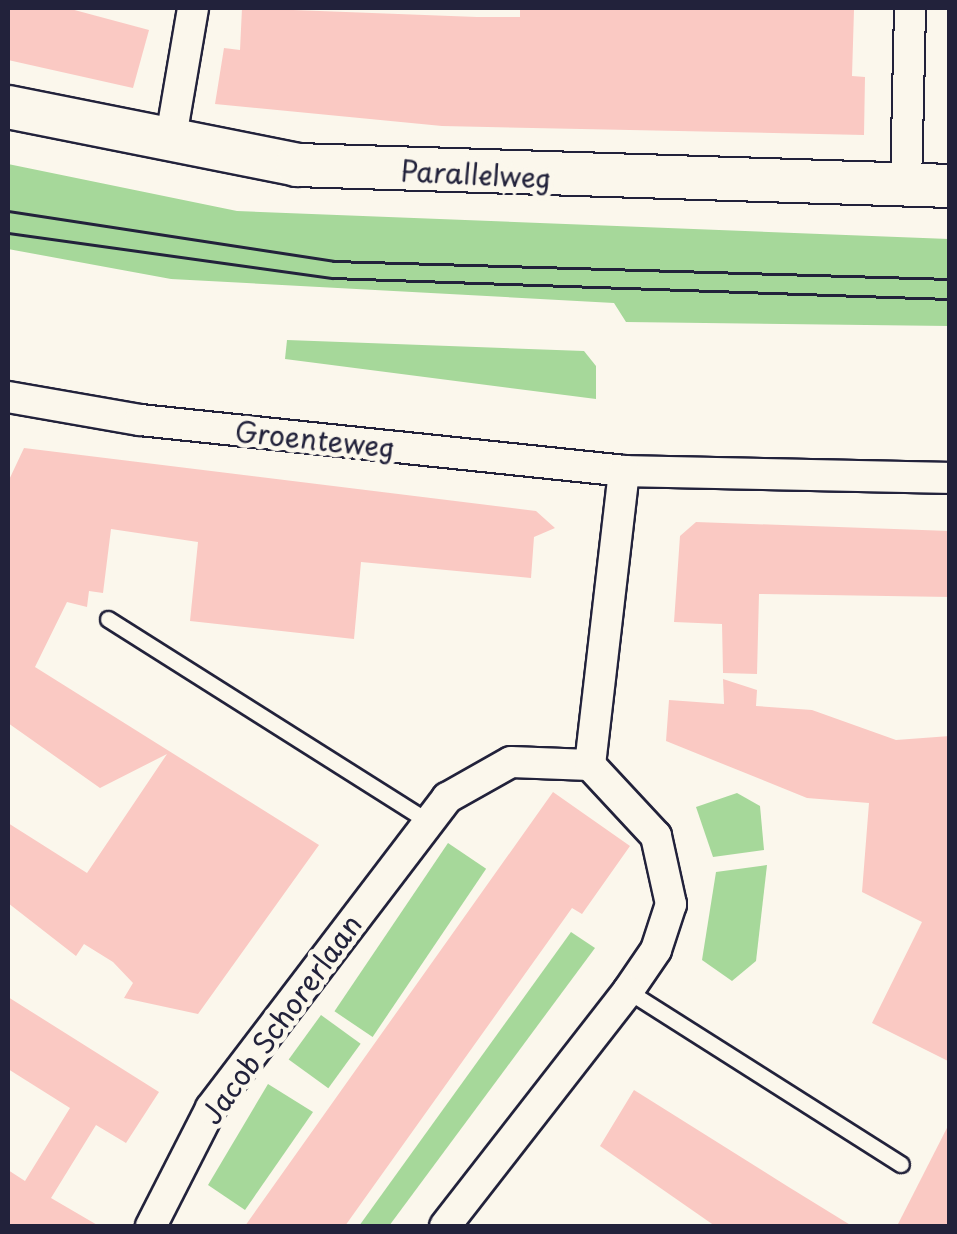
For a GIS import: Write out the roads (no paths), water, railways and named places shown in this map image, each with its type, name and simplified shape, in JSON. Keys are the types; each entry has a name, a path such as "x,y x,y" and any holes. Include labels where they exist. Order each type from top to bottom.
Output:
{"street":[{"path":"170,144 193,8"},
{"path":"906,186 910,8"},
{"name":"Parallelweg","path":"8,108 170,144 317,166 950,186"},
{"name":"Groenteweg","path":"8,397 140,420 624,470 950,478"},
{"path":"445,1226 628,991 681,910 656,836 590,765 624,470"},
{"name":"Jacob Schorerlaan","path":"152,1226 211,1108 427,821 474,778 511,762 590,765"}],"lane":[{"path":"108,619 427,821"},
{"path":"628,991 901,1164"}],"tram line":[{"path":"8,211 333,261 950,279"},
{"path":"8,233 332,278 950,299"}]}
